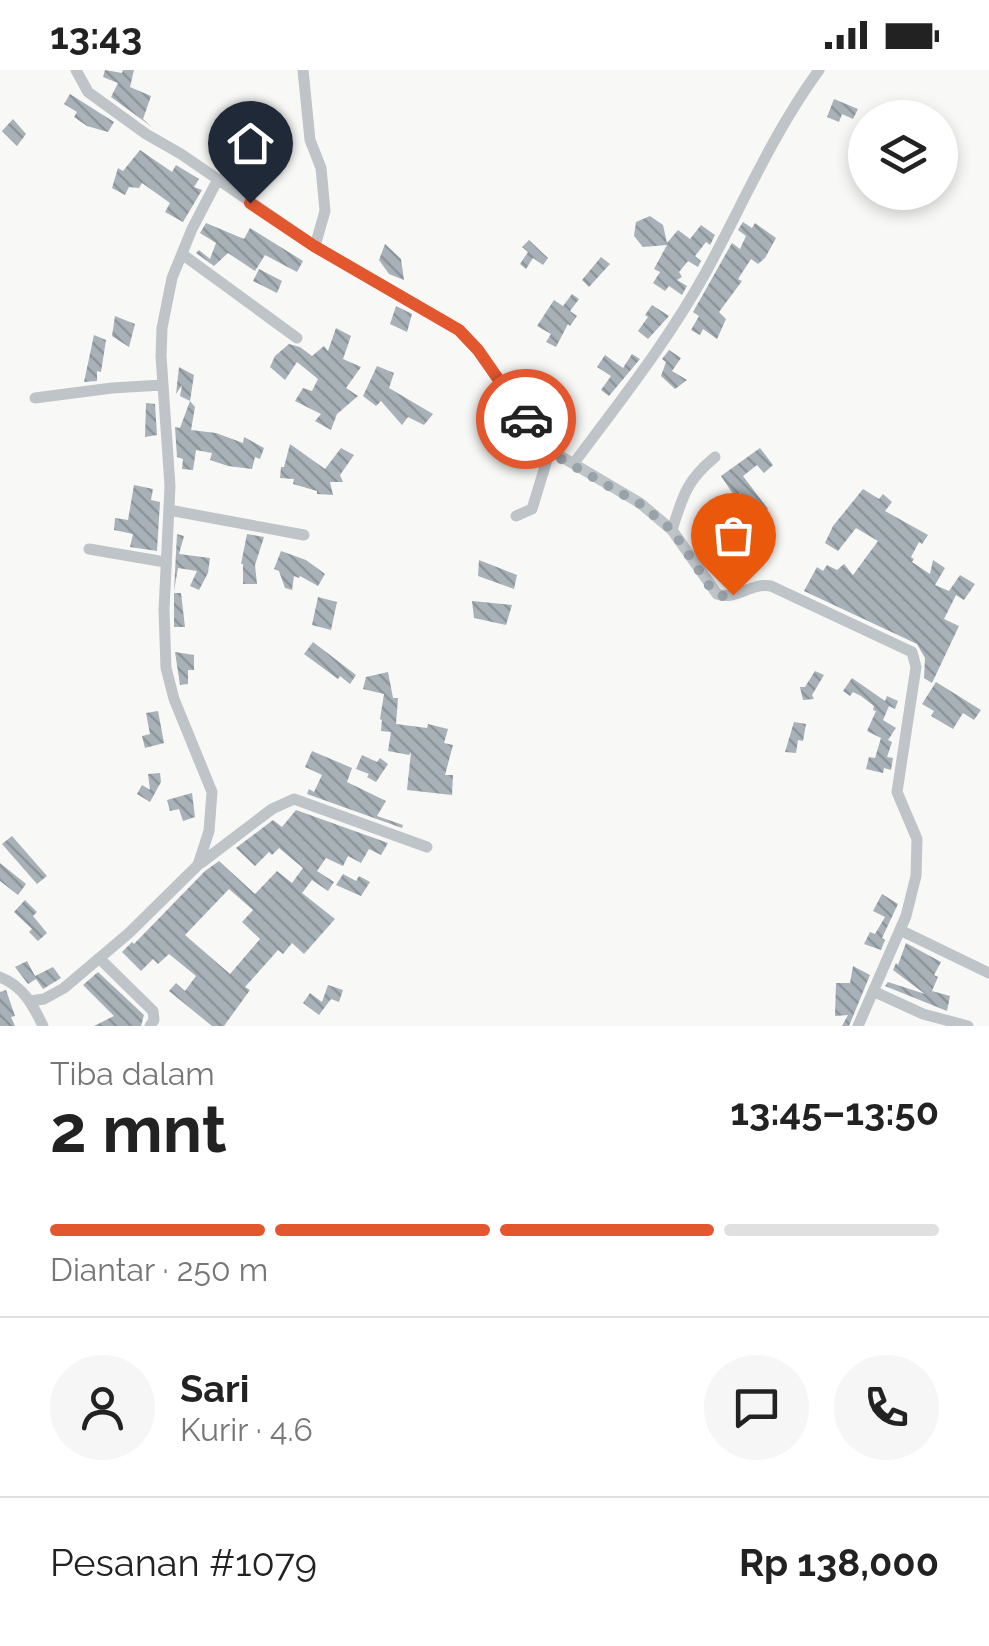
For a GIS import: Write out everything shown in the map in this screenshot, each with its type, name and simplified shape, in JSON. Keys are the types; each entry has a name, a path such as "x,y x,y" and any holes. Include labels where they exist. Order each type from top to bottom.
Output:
{"street":[{"path":"76,70 83,85 99,101 314,246 459,330 478,350 550,450 640,504 672,530 717,594 726,597 761,584 771,586 912,652 916,667 897,792 913,824 918,864 913,898 876,992 858,1026"},
{"path":"303,70 310,140 321,168 325,204 323,227 314,246"},
{"path":"574,463 663,345 759,166 819,70"},
{"path":"198,865 210,832 212,792 169,683 164,610 168,439 162,385 162,328 172,278 218,179"},
{"path":"182,254 297,338"},
{"path":"35,398 162,385"},
{"path":"516,516 532,509 550,450"},
{"path":"672,530 677,506 689,484 715,458"},
{"path":"169,510 304,535"},
{"path":"89,549 166,562"},
{"path":"30,1001 44,999 64,988 198,865 272,809 298,799 427,847"},
{"path":"900,930 989,973"},
{"path":"100,958 153,1011 150,1026"},
{"path":"0,977 12,982 30,1001 43,1026"},
{"path":"876,992 923,1014 968,1026"}],"building":[{"path":"105,70 134,70 130,87 151,96 143,119 152,127 111,97 118,83 103,77"},
{"path":"70,94 114,122 108,132 74,117 77,112 64,104"},
{"path":"834,99 848,105 848,117 842,114 839,122 827,117"},
{"path":"13,119 26,134 17,146 2,131"},
{"path":"140,150 172,172 176,165 199,179 194,187 202,190 183,222 165,212 170,203 142,183 139,188 129,187 125,195 112,188 118,168 123,171"},
{"path":"650,216 663,225 667,243 678,230 690,239 701,225 715,235 710,245 706,242 695,256 701,261 698,267 688,261 679,272 682,277 677,280 687,286 682,295 669,286 665,291 653,283 660,272 654,269 667,245 643,247 634,236 636,222"},
{"path":"743,222 752,228 755,223 776,238 765,258 758,264 751,259 738,279 742,281 719,312 726,319 717,339 703,329 700,335 691,330 699,316 693,312 732,243 740,249 746,236 738,230"},
{"path":"206,223 244,239 250,228 303,261 297,272 265,255 255,271 228,253 214,266 196,253 199,250 210,259 216,243 200,233"},
{"path":"529,240 548,258 543,265 533,258 526,269 520,264 528,252 522,247"},
{"path":"385,244 401,259 404,280 389,274 379,260"},
{"path":"601,257 610,264 589,287 582,280"},
{"path":"259,269 282,281 277,293 253,281"},
{"path":"572,294 579,299 570,311 577,316 556,347 546,342 551,334 537,326 554,300 563,306"},
{"path":"652,305 669,316 648,339 638,331"},
{"path":"396,306 412,314 407,332 390,324"},
{"path":"115,316 135,324 129,347 112,336"},
{"path":"336,328 351,336 343,359 361,367 346,388 358,396 337,414 331,430 315,421 321,414 295,401 303,388 312,391 318,379 297,362 285,380 270,367 275,356 289,344 312,356 324,346 328,351"},
{"path":"94,335 106,340 101,372 97,371 97,381 84,382"},
{"path":"669,350 681,358 672,371 687,380 675,389 661,376 666,362 662,359"},
{"path":"632,354 640,359 609,396 601,390 611,376 597,367 605,355 623,368"},
{"path":"377,366 394,373 389,388 433,414 424,425 408,417 402,425 381,401 376,406 363,396"},
{"path":"179,367 194,375 190,401 180,396 182,385 176,394"},
{"path":"190,401 195,407 191,430 216,433 243,443 244,437 264,448 260,459 255,457 252,469 210,460 212,453 196,450 193,470 182,469 175,427 180,428"},
{"path":"146,403 155,404 157,435 145,437"},
{"path":"507,436 526,452 520,465 499,450"},
{"path":"290,444 325,469 341,448 354,455 340,475 343,482 330,482 333,495 317,494 293,484 294,479 280,478"},
{"path":"760,448 773,465 764,473 757,465 743,476 768,509 759,516 740,493 735,497 721,476"},
{"path":"134,485 153,489 151,500 160,502 157,551 130,547 133,534 114,530 115,518 128,520"},
{"path":"863,489 879,499 883,494 892,502 885,511 928,535 911,557 912,562 930,574 933,560 945,568 935,585 949,591 960,575 975,584 964,600 956,595 944,619 959,626 932,683 924,678 925,658 917,644 804,591 817,567 823,571 827,565 837,570 844,564 853,575 878,541 856,528 838,551 825,543 833,526"},
{"path":"710,520 750,548 734,579 704,558 717,538 704,529"},
{"path":"177,534 184,536 179,554 210,558 199,590 190,586 197,571 178,568 174,591"},
{"path":"247,534 264,537 255,565 257,584 243,584 241,564"},
{"path":"281,551 306,560 325,574 318,586 294,576 292,590 285,588 279,571 274,569"},
{"path":"479,560 517,575 514,589 478,576"},
{"path":"174,593 181,593 185,627 174,627"},
{"path":"318,597 337,602 331,630 312,625"},
{"path":"472,601 512,605 506,625 474,618"},
{"path":"313,642 356,675 350,684 304,654"},
{"path":"175,652 194,655 194,670 188,670 188,684 180,685"},
{"path":"815,671 824,675 812,695 814,699 803,700 800,687 805,687"},
{"path":"388,672 393,698 398,698 396,724 427,728 428,724 448,729 444,743 453,745 445,775 453,775 452,795 407,790 411,752 409,755 388,751 391,732 381,731 380,719 384,694 363,689 366,677"},
{"path":"852,678 885,701 887,696 898,701 895,709 889,706 883,720 896,728 888,740 892,742 887,757 893,758 891,770 884,768 883,773 866,769 869,757 875,758 881,738 867,731 876,711 874,706 853,692 850,696 843,691"},
{"path":"936,682 981,710 974,720 963,713 953,729 931,716 934,711 922,704"},
{"path":"158,711 164,743 145,748 142,736 150,734 146,713"},
{"path":"794,722 806,724 803,741 798,740 796,753 785,752"},
{"path":"312,751 352,768 347,782 386,801 377,816 403,825 402,828 307,794 309,789 314,792 322,775 305,767"},
{"path":"362,755 377,762 380,758 388,764 376,782 356,769"},
{"path":"160,773 161,782 150,802 137,794 142,785 150,790 148,774"},
{"path":"192,793 195,817 183,821 179,809 170,811 167,800"},
{"path":"296,810 388,843 381,855 369,849 361,863 348,856 343,866 326,858 317,871 334,882 328,891 312,880 302,893 335,919 304,954 292,943 283,954 278,950 245,987 250,990 224,1026 212,1026 169,991 176,983 185,991 196,976 169,954 158,964 153,959 141,971 122,952 219,861 255,894 277,871 292,883 303,868 279,848 255,866 236,848 273,820 282,827","holes":["229,889 253,910 242,922 260,939 230,974 185,935"]},
{"path":"12,836 47,876 37,884 2,844"},
{"path":"0,863 26,884 18,895 0,881"},
{"path":"343,874 356,881 359,876 370,882 361,896 336,885"},
{"path":"882,894 898,904 882,938 885,940 881,950 864,944 885,917 873,911"},
{"path":"25,900 37,912 33,916 47,933 38,941 29,932 32,929 14,912"},
{"path":"906,943 941,962 932,991 950,996 947,1011 885,986 888,982 925,994 893,970"},
{"path":"27,961 35,976 53,967 61,978 43,989 36,979 28,984 15,967"},
{"path":"853,966 870,975 849,1026 842,1026 848,1015 835,1016 836,983 850,983"},
{"path":"98,972 144,1015 141,1026 94,1026 114,1016 83,985"},
{"path":"328,985 343,990 339,1002 331,999 319,1015 303,1003 310,993 322,1002"},
{"path":"6,990 15,1026 0,1026 0,992"}],"way so far":[{"path":"526,419 556,456 640,504 672,530 712,590 726,597 733,595"}],"route":[{"path":"250,203 314,246 459,330 478,350 526,419"}]}
